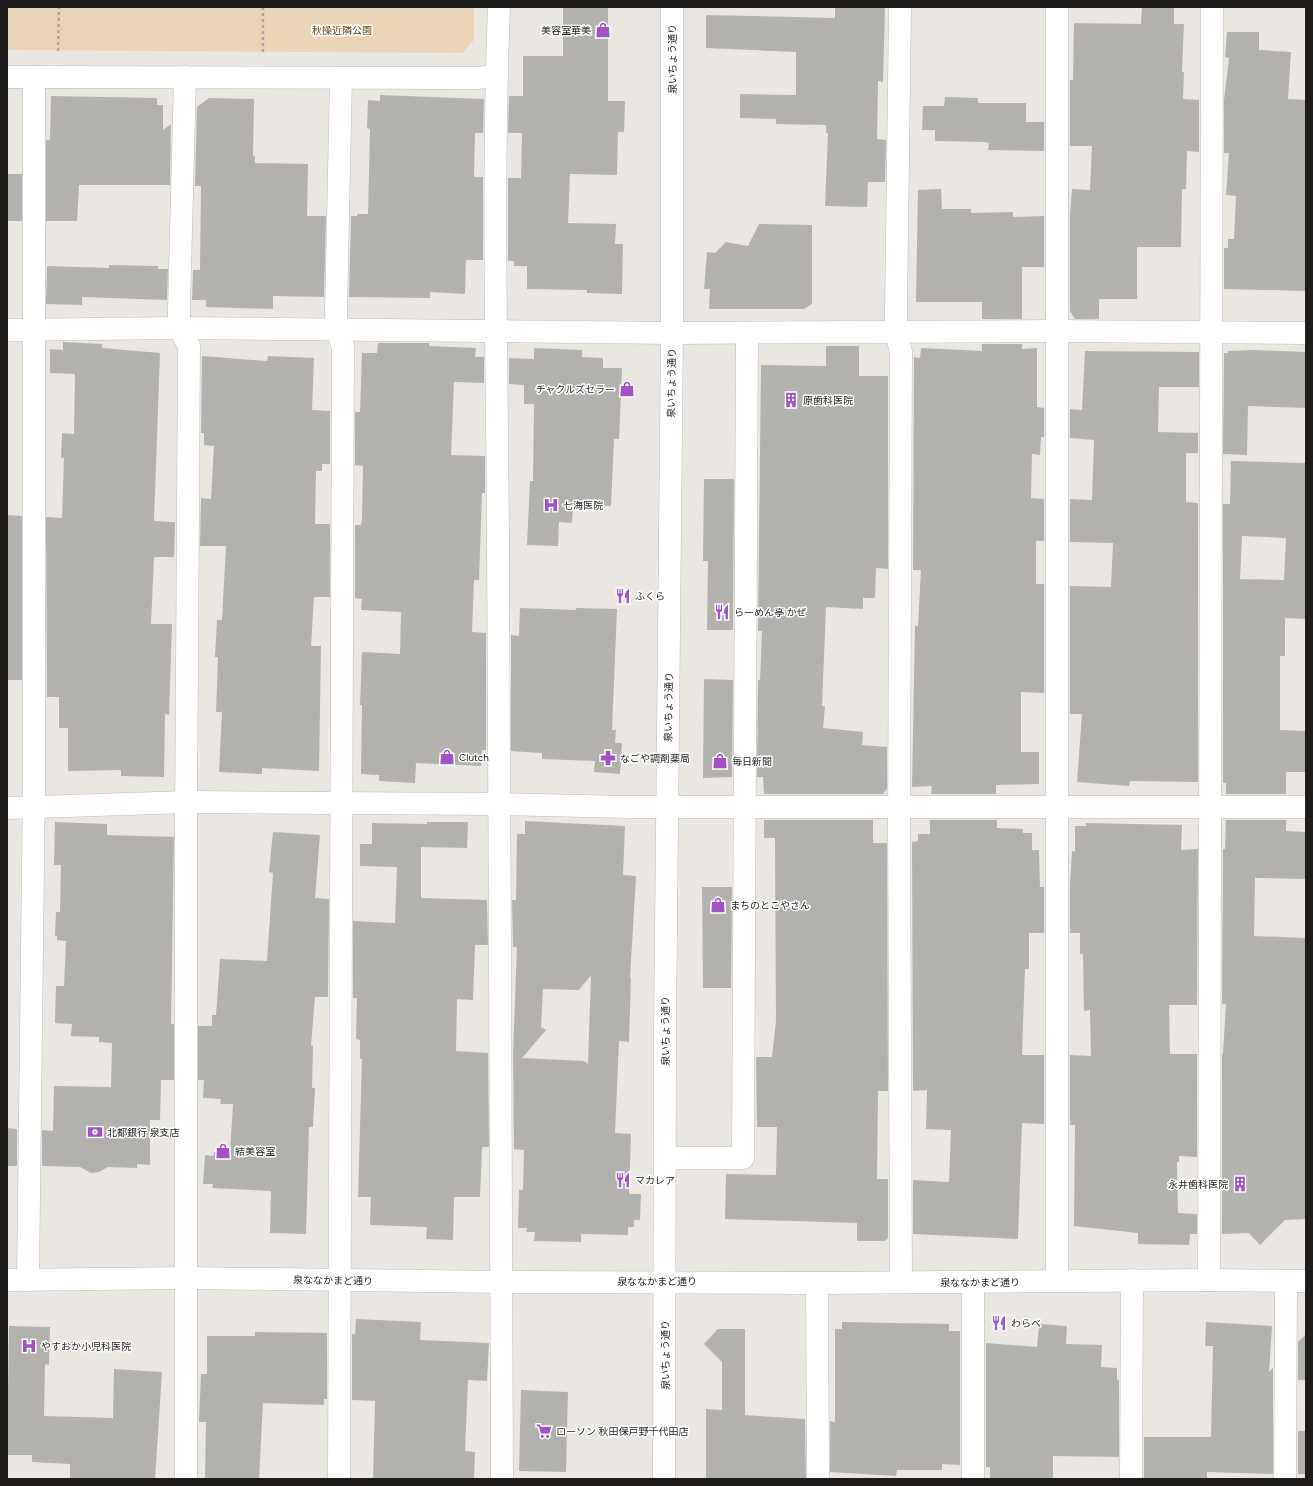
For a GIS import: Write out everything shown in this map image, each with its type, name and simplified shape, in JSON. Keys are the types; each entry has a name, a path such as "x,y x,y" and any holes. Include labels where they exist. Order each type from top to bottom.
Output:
{"street":[{"path":"499,7 496,76 496,331 502,1479"},
{"name":"泉いちょう通り","path":"664,1479 667,808 672,334 672,7"},
{"path":"900,7 896,332 901,352 899,806 901,1282"},
{"path":"1057,7 1058,332 1055,807 1057,1281"},
{"path":"1209,1280 1210,334 1212,7"},
{"path":"7,77 476,78 496,76"},
{"path":"17,1280 33,808 34,77"},
{"path":"185,77 179,328 188,346 186,1479"},
{"path":"339,1479 343,804 343,347 337,330 336,312 340,78"},
{"path":"7,330 179,328 672,334 896,332 1210,334 1306,333"},
{"path":"666,1158 743,1158 747,334"},
{"path":"7,808 187,802 498,804 667,808 899,806 1306,807"},
{"name":"泉ななかまど通り","path":"17,1280 187,1278 502,1282 665,1281 817,1283 1132,1280 1296,1281"},
{"path":"1131,1479 1132,1280"},
{"path":"1285,1479 1296,1281"},
{"path":"973,1282 974,1479"},
{"path":"817,1283 818,1479"}],"path":[{"path":"58,54 59,7"},
{"path":"262,57 263,7"}],"green space":[{"name":"秋操近隣公園","path":"7,7 474,7 474,40 463,53 7,50"}],"building":[{"path":"563,7 608,7 608,101 625,101 624,132 618,132 617,175 570,174 568,223 616,224 615,244 623,244 622,294 587,293 587,290 527,289 527,266 514,266 514,261 508,261 508,178 521,178 522,133 508,133 509,96 523,96 523,56 563,56"},
{"path":"835,7 885,7 883,82 878,81 877,139 886,140 885,182 868,182 867,207 825,206 828,133 826,133 826,125 776,124 776,119 740,118 740,94 796,95 796,52 706,48 706,15 835,18"},
{"path":"1142,7 1174,7 1174,24 1184,24 1182,72 1184,72 1183,99 1199,100 1199,152 1187,151 1186,189 1182,189 1181,247 1137,247 1137,299 1099,299 1099,319 1075,319 1070,311 1070,216 1072,189 1090,190 1092,146 1070,146 1070,80 1073,80 1074,23 1141,24"},
{"path":"1227,32 1259,32 1259,50 1291,52 1288,99 1306,100 1306,291 1224,289 1224,248 1228,248 1228,239 1234,239 1236,196 1226,195 1229,153 1224,153 1224,100 1229,58 1225,57"},
{"path":"380,95 484,99 483,133 475,133 474,177 483,177 483,260 466,260 465,294 430,292 430,298 349,297 351,216 357,216 357,214 368,214 370,129 367,128 368,100 380,101"},
{"path":"51,96 157,98 157,105 163,105 163,130 171,124 170,185 79,185 77,221 46,221 46,140 50,140"},
{"path":"945,97 978,98 978,103 1026,103 1026,122 1044,122 1044,151 988,150 989,143 984,142 935,141 935,130 922,130 923,106 944,106"},
{"path":"209,98 254,99 253,156 255,156 255,163 308,164 307,216 326,216 324,297 273,296 273,309 206,307 206,300 192,300 193,270 200,270 201,186 195,186 197,107"},
{"path":"7,174 22,174 22,221 7,221"},
{"path":"941,189 942,209 971,209 971,213 1013,212 1013,217 1044,216 1044,267 1022,267 1022,319 982,319 982,302 916,302 918,190"},
{"path":"759,224 812,225 812,304 804,309 709,309 710,289 704,289 707,252 715,253 726,242 748,246"},
{"path":"109,265 158,266 158,269 168,269 167,300 82,297 82,305 46,304 47,266 109,268"},
{"path":"63,342 102,344 102,348 160,353 154,521 175,522 174,557 154,557 151,624 172,624 169,715 165,714 164,777 121,776 121,770 68,771 68,728 59,728 59,697 47,697 46,517 62,518 64,458 61,458 62,433 74,434 75,374 50,373 50,349 63,350"},
{"path":"378,343 429,343 429,346 476,348 475,357 484,357 484,383 454,382 451,455 485,456 485,493 482,493 479,580 474,580 472,632 486,633 486,750 482,750 481,766 416,763 415,783 379,781 379,775 361,774 362,705 360,705 362,652 400,654 401,612 361,610 362,599 355,598 355,525 361,525 362,520 363,466 355,465 355,412 360,412 362,353 377,353"},
{"path":"982,344 1022,344 1022,349 1037,348 1037,407 1044,408 1044,437 1041,437 1040,455 1032,454 1031,498 1044,499 1044,541 1036,541 1036,584 1044,584 1044,693 1021,692 1021,752 1039,752 1039,784 996,785 996,794 931,794 932,786 912,787 915,626 918,626 921,570 913,570 914,357 920,358 921,348 982,351"},
{"path":"826,346 859,346 859,376 888,376 888,569 876,568 875,598 863,598 863,609 826,607 822,706 825,706 823,728 863,732 862,745 887,747 887,789 883,794 764,794 763,777 757,777 758,680 760,680 762,631 758,631 761,365 826,366"},
{"path":"534,348 582,350 582,357 603,358 603,368 622,368 619,439 614,439 611,506 573,504 572,523 559,522 558,546 527,545 530,481 533,481 534,404 524,404 524,385 509,384 509,358 534,359"},
{"path":"1254,350 1306,352 1306,408 1248,406 1247,455 1223,454 1224,353 1228,353 1228,351"},
{"path":"1085,351 1199,352 1199,387 1159,387 1158,432 1198,433 1198,453 1186,453 1186,502 1198,503 1198,782 1130,781 1129,786 1077,782 1082,714 1070,714 1070,586 1111,587 1113,543 1070,542 1070,499 1092,500 1094,440 1070,438 1070,409 1082,410"},
{"path":"202,356 267,361 268,356 314,358 312,410 330,411 330,464 322,464 322,471 316,471 315,524 330,524 330,597 314,597 311,646 321,646 319,771 262,768 262,774 219,772 222,712 216,712 218,657 215,657 217,620 222,620 226,546 200,546 201,498 211,499 214,446 204,445 204,433 201,433"},
{"path":"1231,461 1306,463 1306,619 1285,618 1285,656 1280,656 1280,730 1306,731 1306,772 1286,772 1286,794 1226,794 1226,783 1223,783 1223,504 1230,504","holes":["1242,536 1286,538 1284,580 1240,579"]},
{"path":"704,479 734,479 733,630 707,630 708,561 703,561"},
{"path":"7,515 22,516 22,680 7,680"},
{"path":"520,608 576,610 576,608 617,609 612,730 616,730 615,743 622,743 620,774 594,772 595,761 542,759 542,753 511,751 511,635 519,636"},
{"path":"704,679 733,680 732,777 703,778"},
{"path":"764,820 873,820 873,843 887,843 888,1091 878,1091 877,1179 888,1179 888,1238 885,1241 857,1241 857,1223 725,1219 726,1174 776,1175 777,1127 757,1127 756,1057 772,1057 776,1021 775,838 764,838"},
{"path":"930,820 997,820 997,828 1023,829 1023,833 1032,833 1032,850 1039,850 1040,887 1044,887 1044,933 1029,933 1029,969 1025,969 1022,1055 1044,1055 1044,1124 1022,1123 1018,1239 913,1234 913,1180 949,1182 951,1130 926,1129 927,1090 913,1091 912,842 918,841 918,834 930,834"},
{"path":"1226,820 1286,820 1286,831 1306,832 1306,879 1255,878 1254,936 1306,938 1306,1219 1285,1220 1260,1245 1249,1233 1222,1234 1222,1054 1226,1004 1222,1004 1223,849 1225,849"},
{"path":"525,821 625,826 623,875 636,876 630,978 629,1042 619,1041 615,1133 631,1134 629,1194 641,1194 640,1220 634,1220 634,1227 628,1227 628,1235 581,1234 581,1242 534,1241 535,1232 526,1232 527,1228 518,1228 519,1190 523,1190 524,1150 514,1149 513,1054 517,947 513,947 512,900 516,900 517,834 525,834","holes":["591,975 588,1064 584,1061 522,1058 546,1030 541,1027 543,989 579,990"]},
{"path":"55,822 107,824 107,835 174,837 171,1024 174,1024 174,1080 161,1080 160,1120 150,1120 150,1165 137,1164 137,1168 108,1167 99,1172 91,1173 80,1167 42,1166 42,1130 53,1131 54,1086 111,1087 112,1043 99,1042 99,1037 71,1036 72,1024 55,1023 56,986 64,986 66,941 57,940 57,936 55,936 56,912 60,912 61,865 54,865"},
{"path":"427,822 468,822 467,848 421,847 421,898 487,900 488,945 475,945 473,1000 457,999 456,1051 488,1053 489,1147 482,1147 480,1197 454,1197 453,1240 426,1239 427,1227 370,1225 371,1197 358,1197 362,1059 360,1059 360,1040 356,1039 357,998 353,998 353,921 395,923 397,867 360,866 360,844 372,844 372,823 427,824"},
{"path":"1086,823 1182,825 1181,850 1198,849 1197,1005 1169,1005 1170,1054 1197,1054 1197,1157 1179,1156 1179,1162 1177,1162 1178,1213 1197,1214 1197,1234 1190,1234 1189,1245 1138,1244 1138,1233 1074,1226 1075,1125 1070,1125 1070,1055 1091,1056 1090,1010 1084,1011 1083,954 1080,954 1080,933 1070,933 1070,885 1072,851 1075,852 1075,826 1086,826"},
{"path":"273,832 320,835 315,898 329,899 328,997 315,997 311,1046 313,1046 312,1088 315,1088 313,1127 309,1127 306,1234 270,1233 271,1191 212,1188 213,1184 203,1184 205,1155 213,1156 214,1152 230,1153 233,1104 220,1104 221,1099 203,1098 204,1080 198,1080 198,1026 212,1026 212,1015 216,1015 220,959 267,961 273,873 269,872"},
{"path":"702,887 732,887 731,988 703,988"},
{"path":"7,1128 17,1129 17,1166 7,1166"},
{"path":"356,1319 421,1322 420,1340 489,1343 487,1381 468,1380 465,1451 475,1452 474,1479 373,1479 375,1401 352,1400 352,1334 355,1334"},
{"path":"842,1322 949,1324 949,1331 960,1331 960,1465 942,1464 942,1470 897,1470 896,1476 830,1472 830,1421 835,1422 835,1329 842,1329"},
{"path":"1206,1322 1272,1326 1269,1372 1273,1368 1273,1474 1207,1472 1207,1478 1144,1478 1144,1437 1211,1437 1213,1346 1205,1346"},
{"path":"1039,1324 1067,1326 1066,1344 1102,1345 1101,1367 1117,1368 1117,1380 1119,1380 1119,1457 1053,1456 1053,1479 990,1479 990,1467 986,1467 986,1343 1037,1347"},
{"path":"9,1326 50,1327 49,1365 45,1364 44,1416 113,1418 114,1369 162,1372 155,1479 70,1479 70,1464 32,1462 32,1455 7,1455"},
{"path":"718,1329 745,1329 745,1415 805,1419 806,1479 706,1479 706,1409 722,1410 722,1362 704,1344"},
{"path":"255,1332 327,1333 327,1399 324,1399 324,1405 263,1403 259,1479 205,1479 206,1422 199,1422 201,1374 207,1374 207,1336 255,1336"},
{"path":"1306,1334 1306,1380 1298,1380 1298,1342"},
{"name":"ローソン 秋田保戸野千代田店","path":"521,1390 568,1392 566,1472 519,1471"},
{"path":"1298,1431 1305,1431 1305,1474 1298,1474"}],"place":[{"name":"美容室華美","path":"603,30"},
{"name":"チャクルズセラー","path":"627,389"},
{"name":"原歯科医院","path":"791,400"},
{"name":"七海医院","path":"551,505"},
{"name":"ふくら","path":"623,596"},
{"name":"らーめん亭 かぜ","path":"722,612"},
{"name":"Clutch","path":"447,757"},
{"name":"なごや調剤薬局","path":"608,758"},
{"name":"毎日新聞","path":"720,761"},
{"name":"まちのとこやさん","path":"718,905"},
{"name":"北都銀行 泉支店","path":"95,1132"},
{"name":"結美容室","path":"223,1151"},
{"name":"マカレア","path":"623,1180"},
{"name":"永井歯科医院","path":"1240,1184"},
{"name":"わらべ","path":"999,1323"},
{"name":"やすおか小児科医院","path":"29,1346"},
{"name":"ローソン 秋田保戸野千代田店","path":"544,1431"}]}
